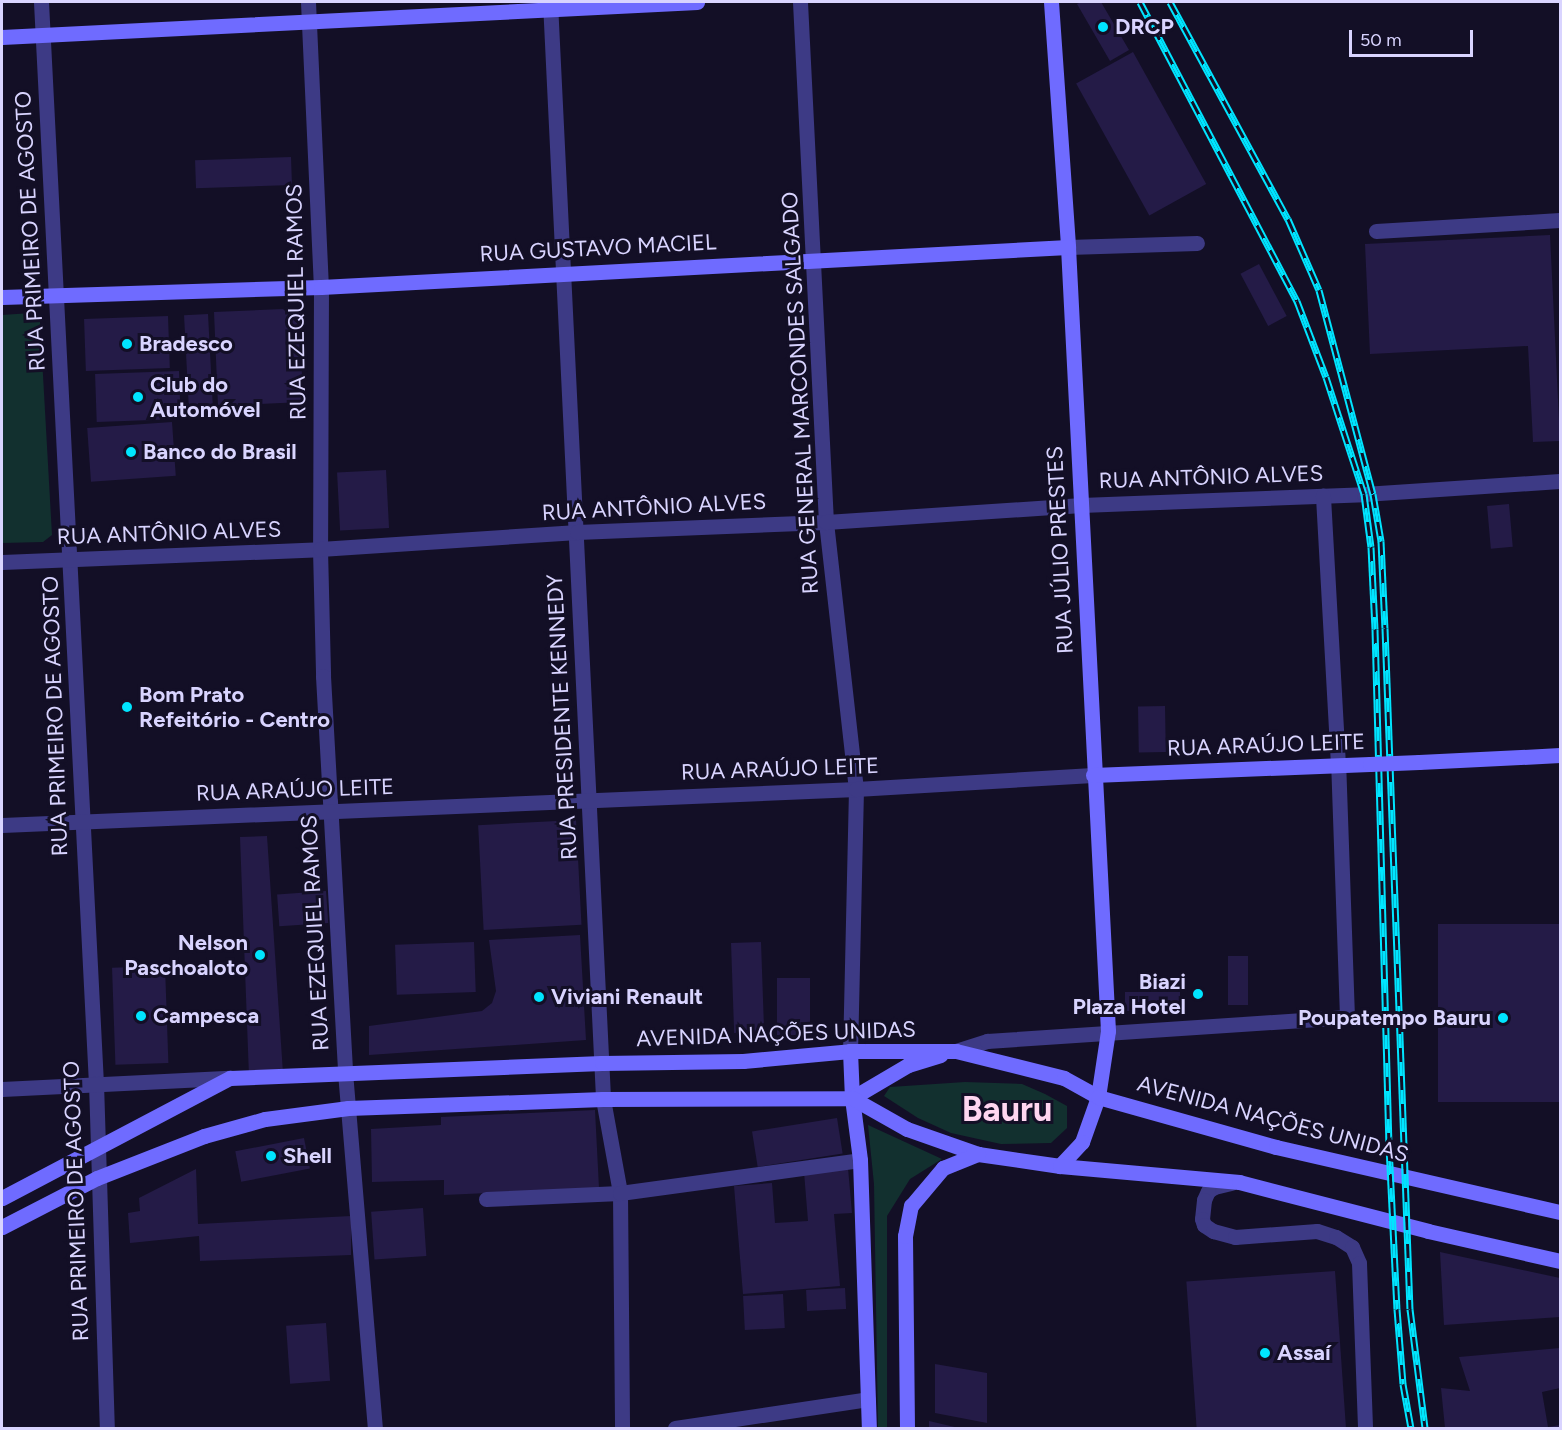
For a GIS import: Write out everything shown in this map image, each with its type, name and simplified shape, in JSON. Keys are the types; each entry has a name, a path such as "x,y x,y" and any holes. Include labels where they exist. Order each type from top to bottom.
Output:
{"street":[{"name":"RUA PRIMEIRO DE AGOSTO","path":"41,2 96,1083 97,1178 108,1428"},
{"name":"RUA EZEQUIEL RAMOS","path":"308,2 321,286 320,549 331,810 345,1072 375,1428"},
{"path":"2,37 309,23 550,5 697,2"},
{"name":"RUA GENERAL MARCONDES SALGADO","path":"800,2 826,522 856,789 850,1051 852,1098 860,1160 869,1428"},
{"name":"RUA JÚLIO PRESTES","path":"1051,2 1068,247 1093,775 1108,1031 1098,1097 1082,1143 1060,1166"},
{"name":"RUA PRESIDENTE KENNEDY","path":"550,5 603,1098 620,1192 622,1428"},
{"path":"1376,231 1560,220"},
{"name":"RUA GUSTAVO MACIEL","path":"2,297 321,286 814,259 1197,243"},
{"name":"RUA ANTÔNIO ALVES","path":"2,562 320,549 577,532 826,522 1081,505 1323,495 1560,481"},
{"path":"852,1098 908,1065 987,1041 1108,1031 1347,1017 1338,765 1323,495"},
{"name":"RUA ARAÚJO LEITE","path":"2,825 856,789 1093,775 1560,755"},
{"name":"AVENIDA NAÇÕES UNIDAS","path":"2,1198 230,1078 602,1063 743,1061 850,1051 956,1051 1064,1078 1098,1097 1276,1147 1560,1212"},
{"path":"2,1089 230,1078"},
{"path":"2,1227 97,1178 204,1136 265,1119 348,1108 603,1098 852,1098 907,1129 978,1154 1060,1166 1239,1182 1428,1231 1560,1261"},
{"path":"908,1428 905,1236 911,1206 943,1168 978,1154"},
{"path":"486,1200 620,1192 860,1160"},
{"path":"1198,1177 1196,1216 1200,1228 1207,1234 1230,1241 1318,1240 1331,1243 1344,1251 1349,1264 1359,1428"},
{"path":"1239,1182 1208,1191 1204,1200 1202,1219 1204,1225 1213,1231 1235,1237 1317,1231 1336,1236 1352,1247 1359,1263 1365,1428"},
{"path":"675,1428 868,1399"}],"green space":[{"path":"31,313 40,322 52,535 43,542 2,543 2,315"},
{"path":"965,1082 1022,1084 1045,1094 1067,1106 1067,1128 1051,1143 1001,1144 951,1133 918,1118 884,1096 890,1087"},
{"path":"868,1125 942,1159 910,1179 887,1216 887,1428 878,1428 874,1184"}],"building":[{"name":"DRCP","path":"1101,2 1129,50 1110,61 1077,4"},
{"path":"1133,52 1206,184 1149,216 1076,84"},
{"path":"291,157 292,185 196,188 195,160"},
{"path":"1550,235 1560,441 1533,442 1528,346 1370,354 1365,244"},
{"path":"1259,264 1287,316 1268,326 1240,274"},
{"path":"283,309 300,326 303,402 218,406 214,312"},
{"path":"208,314 213,407 189,408 184,315"},
{"name":"Bradesco","path":"168,316 170,368 86,371 84,319"},
{"name":"Club do Automóvel","path":"179,371 181,419 97,422 95,374"},
{"name":"Banco do Brasil","path":"172,422 176,476 91,482 87,428"},
{"path":"386,470 389,528 340,530 337,473"},
{"path":"1509,504 1513,547 1491,549 1487,506"},
{"path":"1138,706 1165,706 1166,752 1139,752"},
{"path":"576,820 581,925 484,930 478,825"},
{"name":"Nelson Paschoaloto","path":"267,836 283,1073 249,1076 240,837"},
{"path":"326,891 328,923 279,926 277,894"},
{"name":"Poupatempo Bauru","path":"1438,924 1560,924 1560,1102 1438,1102"},
{"name":"Viviani Renault","path":"580,935 586,1040 369,1055 369,1026 482,1011 492,1003 496,991 489,940"},
{"path":"474,942 476,992 397,995 395,945"},
{"path":"761,942 764,1032 734,1033 731,943"},
{"path":"1228,956 1248,956 1248,1005 1228,1005"},
{"name":"Campesca","path":"165,966 168,1063 115,1065 112,968"},
{"path":"777,978 810,978 810,1035 777,1035"},
{"path":"1125,992 1180,992 1180,1011 1125,1011"},
{"path":"595,1110 599,1188 444,1195 444,1180 372,1182 371,1129 441,1125 441,1117"},
{"path":"837,1118 843,1154 758,1167 752,1131"},
{"name":"Shell","path":"304,1138 310,1168 241,1182 235,1151"},
{"path":"848,1168 852,1213 834,1214 840,1286 743,1294 734,1186 772,1183 775,1223 808,1221 804,1172"},
{"path":"196,1169 198,1224 351,1216 351,1255 200,1261 199,1236 130,1243 128,1213 140,1211 139,1198"},
{"path":"423,1208 426,1256 374,1260 371,1212"},
{"path":"1440,1252 1560,1278 1560,1317 1444,1325"},
{"name":"Assaí","path":"1335,1271 1346,1428 1197,1428 1186,1281"},
{"path":"845,1288 846,1309 807,1311 806,1290"},
{"path":"783,1294 785,1328 745,1330 743,1296"},
{"path":"326,1323 330,1381 290,1384 286,1326"},
{"path":"1560,1348 1560,1388 1542,1392 1548,1427 1560,1425 1560,1428 1445,1428 1441,1388 1470,1391 1459,1357"},
{"path":"935,1364 987,1373 987,1423 935,1413"},
{"path":"929,1421 959,1428 929,1428"}],"railway":[{"path":"1140,2 1297,301 1326,377 1364,494 1371,547 1375,629 1389,1146 1397,1309 1403,1384 1411,1428"},
{"path":"1170,2 1288,219 1319,290 1373,494 1381,541 1385,628 1410,1309 1425,1428"}],"place":[{"name":"DRCP","path":"1103,27"},
{"name":"Bradesco","path":"127,344"},
{"name":"Club do Automóvel","path":"138,397"},
{"name":"Banco do Brasil","path":"131,452"},
{"name":"Bom Prato Refeitório - Centro","path":"127,707"},
{"name":"Nelson Paschoaloto","path":"260,955"},
{"name":"Biazi Plaza Hotel","path":"1198,994"},
{"name":"Viviani Renault","path":"539,997"},
{"name":"Campesca","path":"141,1016"},
{"name":"Poupatempo Bauru","path":"1503,1018"},
{"name":"Shell","path":"271,1156"},
{"name":"Assaí","path":"1265,1353"}],"district":[{"name":"Bauru","path":"1007,1110"}]}
